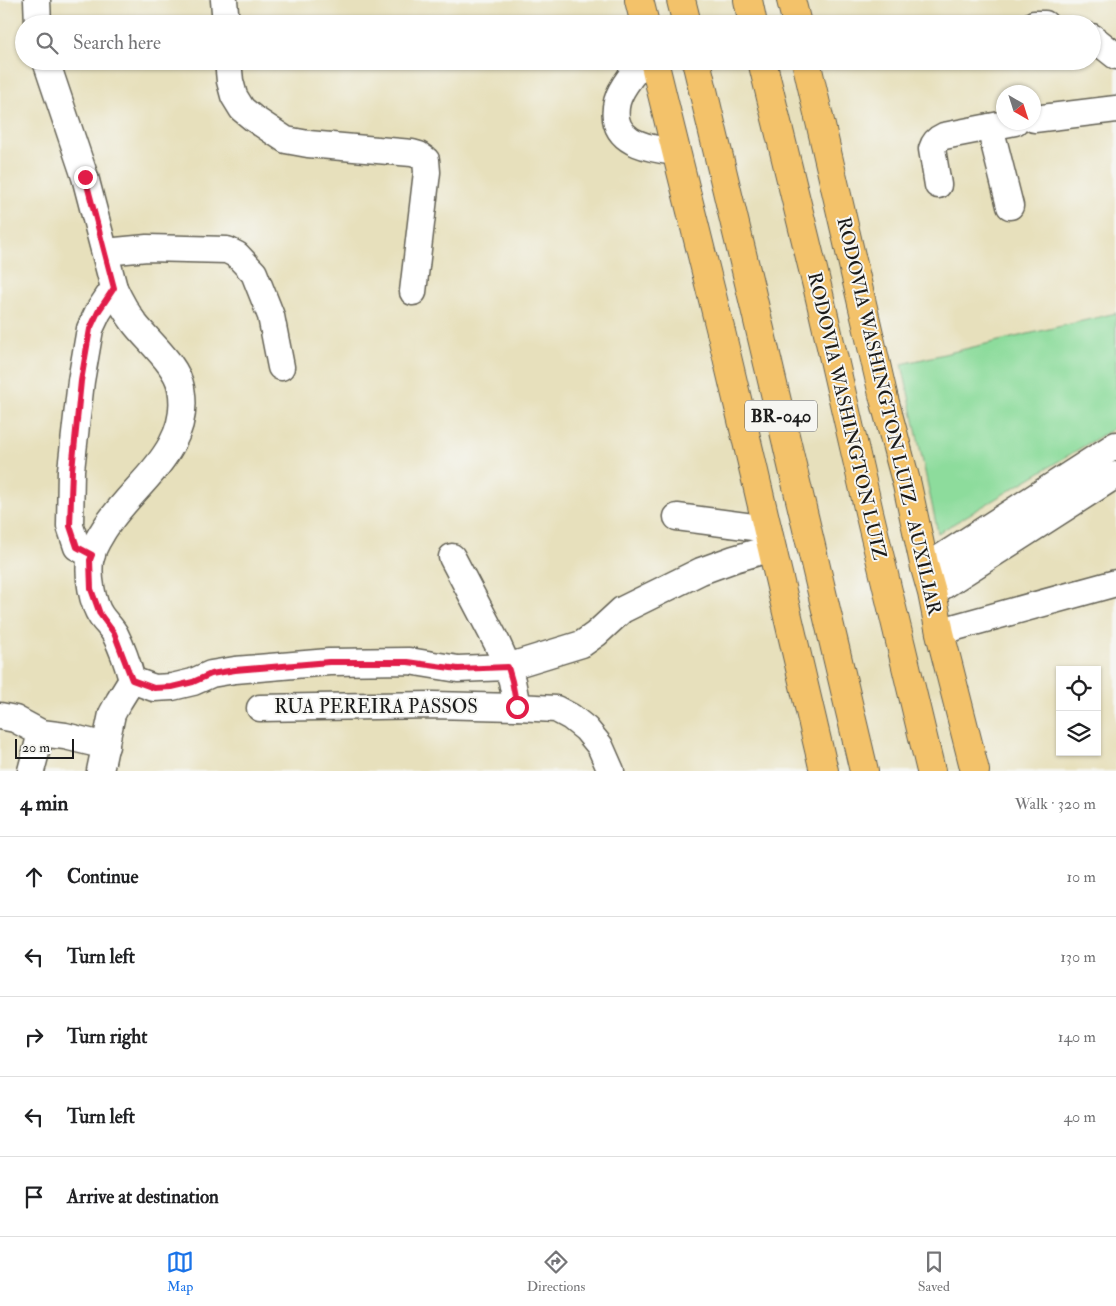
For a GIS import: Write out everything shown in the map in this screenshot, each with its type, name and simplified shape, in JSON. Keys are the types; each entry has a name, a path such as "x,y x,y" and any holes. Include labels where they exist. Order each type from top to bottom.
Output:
{"highway":[{"path":"639,0 642,15"},
{"path":"681,0 685,15"},
{"path":"748,0 751,15"},
{"path":"760,0 762,15"},
{"path":"791,0 795,15"},
{"path":"656,70 675,152 700,244 824,771"},
{"name":"BR-040","path":"698,70 864,771"},
{"name":"RODOVIA WASHINGTON LUIZ","path":"765,70 931,771"},
{"name":"RODOVIA WASHINGTON LUIZ - AUXILIAR","path":"808,70 884,399 907,485 940,633 975,771"}],"street":[{"path":"37,0 38,15"},
{"path":"224,0 225,15"},
{"path":"1101,44 1116,56"},
{"path":"0,716 15,719 41,733 65,736 103,759 112,714 125,691 114,633 100,614 91,589 90,560 98,540 110,519 154,471 166,454 176,436 183,410 181,387 175,373 135,323 120,301 114,288 85,177 49,70"},
{"path":"229,70 234,96 242,109 286,140 308,144 419,155 426,160 427,172 413,292"},
{"path":"637,70 618,97 615,110 617,125 625,135 637,143 653,149 675,152"},
{"path":"1041,118 1116,109"},
{"path":"938,185 932,149 937,139 996,126"},
{"path":"990,127 1010,206"},
{"path":"105,252 148,248 227,250 237,255 254,274 271,316 281,367"},
{"path":"92,555 77,547 70,526 72,470 81,381 90,329 98,312 114,288"},
{"path":"929,580 1116,445"},
{"path":"929,580 1116,475"},
{"path":"677,518 770,538"},
{"path":"125,691 172,687 193,682 211,674 235,670 329,662 408,662 458,669 508,667 582,644 622,610 702,571 734,559 770,538"},
{"path":"452,557 508,667 517,707"},
{"path":"940,633 1116,583"},
{"name":"RUA PEREIRA PASSOS","path":"260,708 432,705 556,709 571,717 586,729 600,746 611,771"},
{"path":"31,771 41,733"}],"green space":[{"path":"1116,313 1116,427 938,533 902,364"}],"route":[{"path":"85,177 114,288 98,312 90,329 81,381 72,470 70,526 77,547 92,555 90,560 91,589 100,614 114,633 132,680 154,688 172,687 193,682 211,674 235,670 329,662 408,662 458,669 508,667 517,707"}]}
